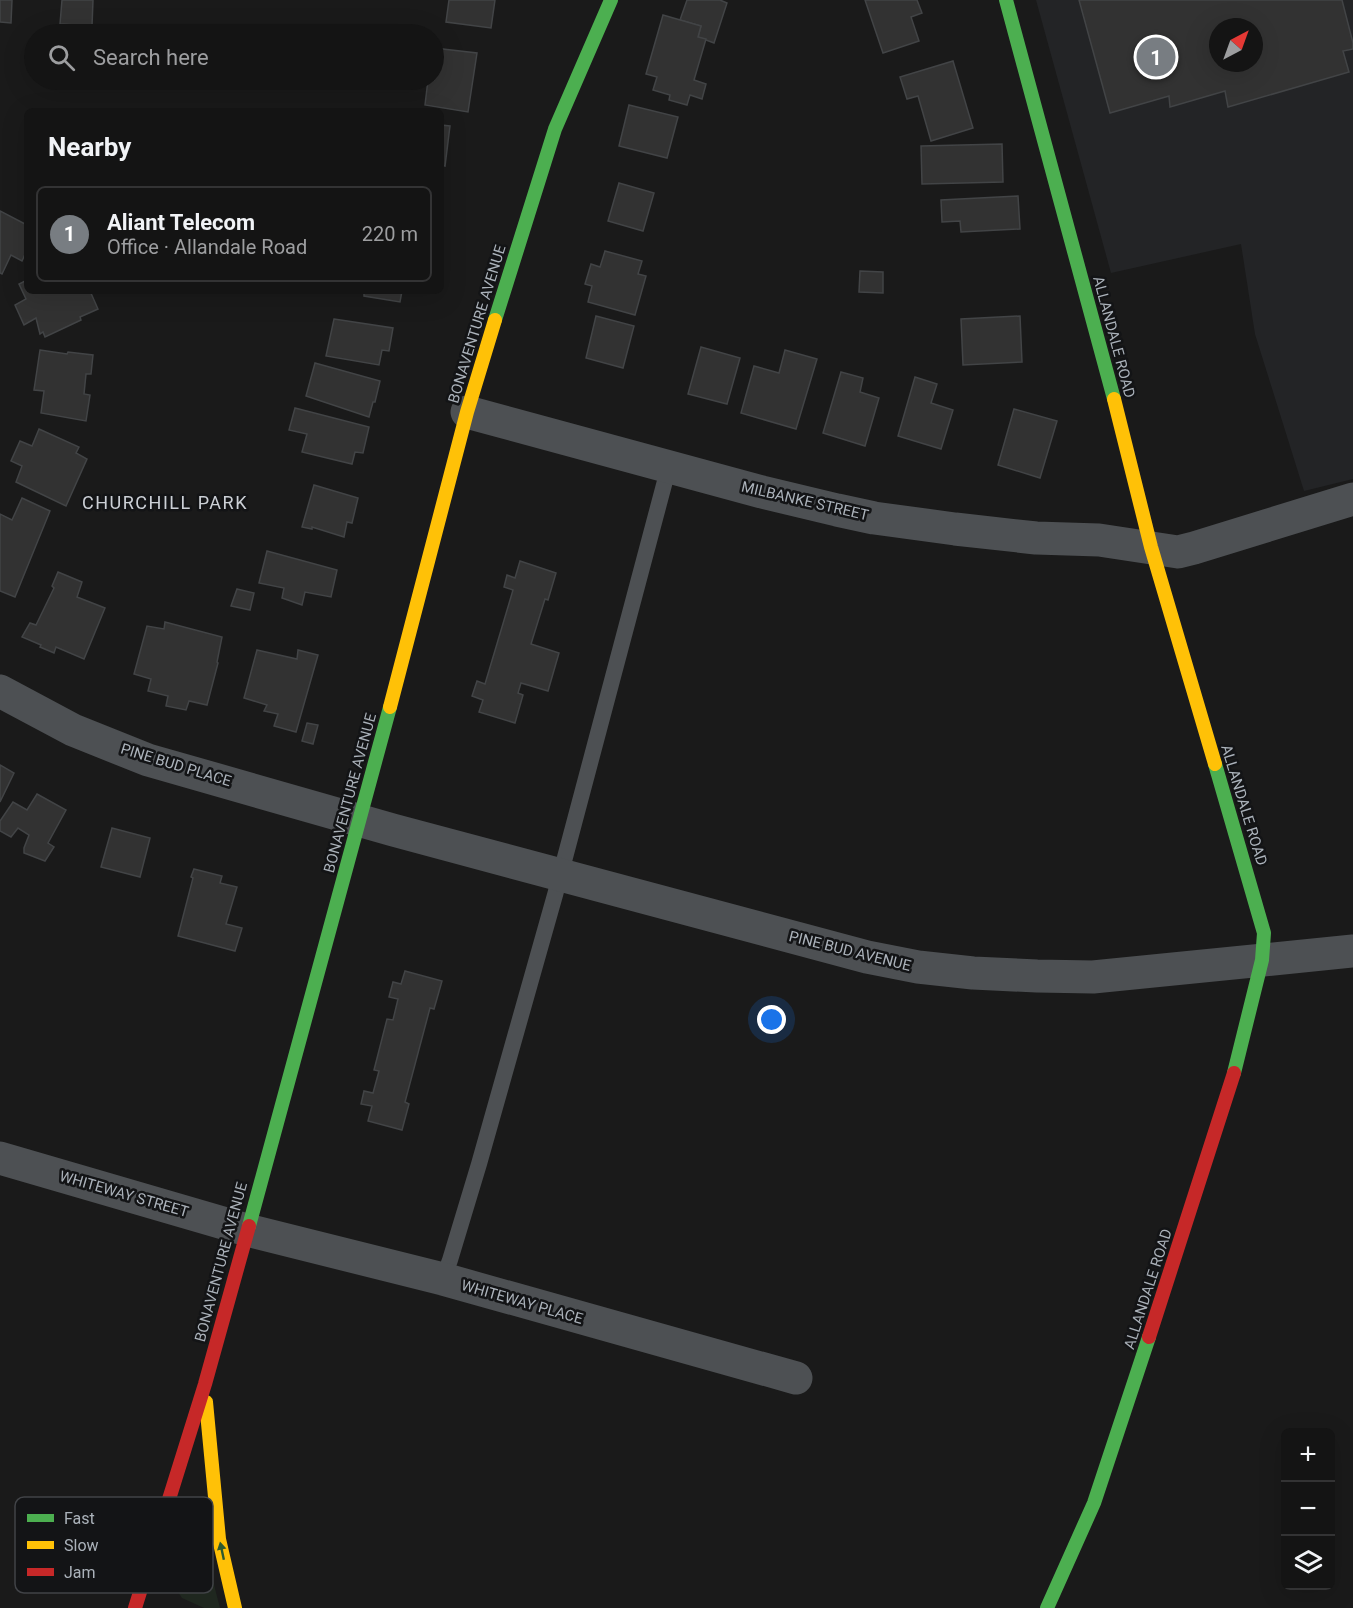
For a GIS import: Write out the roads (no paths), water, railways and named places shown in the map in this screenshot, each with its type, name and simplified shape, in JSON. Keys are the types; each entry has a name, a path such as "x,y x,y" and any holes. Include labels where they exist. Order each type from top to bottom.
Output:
{"street":[{"name":"BONAVENTURE AVENUE","path":"170,1497 205,1384 360,821 468,412 555,129 611,0"},
{"name":"ALLANDALE ROAD","path":"1006,0 1124,436 1150,547 1263,933 1262,960 1235,1070 1134,1387 1094,1503 1047,1608"},
{"name":"MILBANKE STREET","path":"468,412 762,492 874,518 956,530 1036,538 1099,540 1178,552 1353,499"},
{"name":"PINE BUD PLACE","path":"0,691 74,730 148,760 360,821"},
{"name":"PINE BUD AVENUE","path":"360,821 867,957 918,967 973,973 1093,977 1353,951"},
{"name":"WHITEWAY STREET","path":"0,1158 247,1230"},
{"name":"WHITEWAY PLACE","path":"247,1230 443,1279 796,1378"},
{"path":"205,1384 219,1539 235,1608"},
{"name":"BONAVENTURE AVENUE","path":"136,1605 153,1606"}],"lane":[{"path":"443,1279 479,1164 560,875 669,466"}],"place":[{"name":"Aliant Telecom","path":"1156,57"}],"district":[{"name":"CHURCHILL PARK","path":"165,503"}]}
